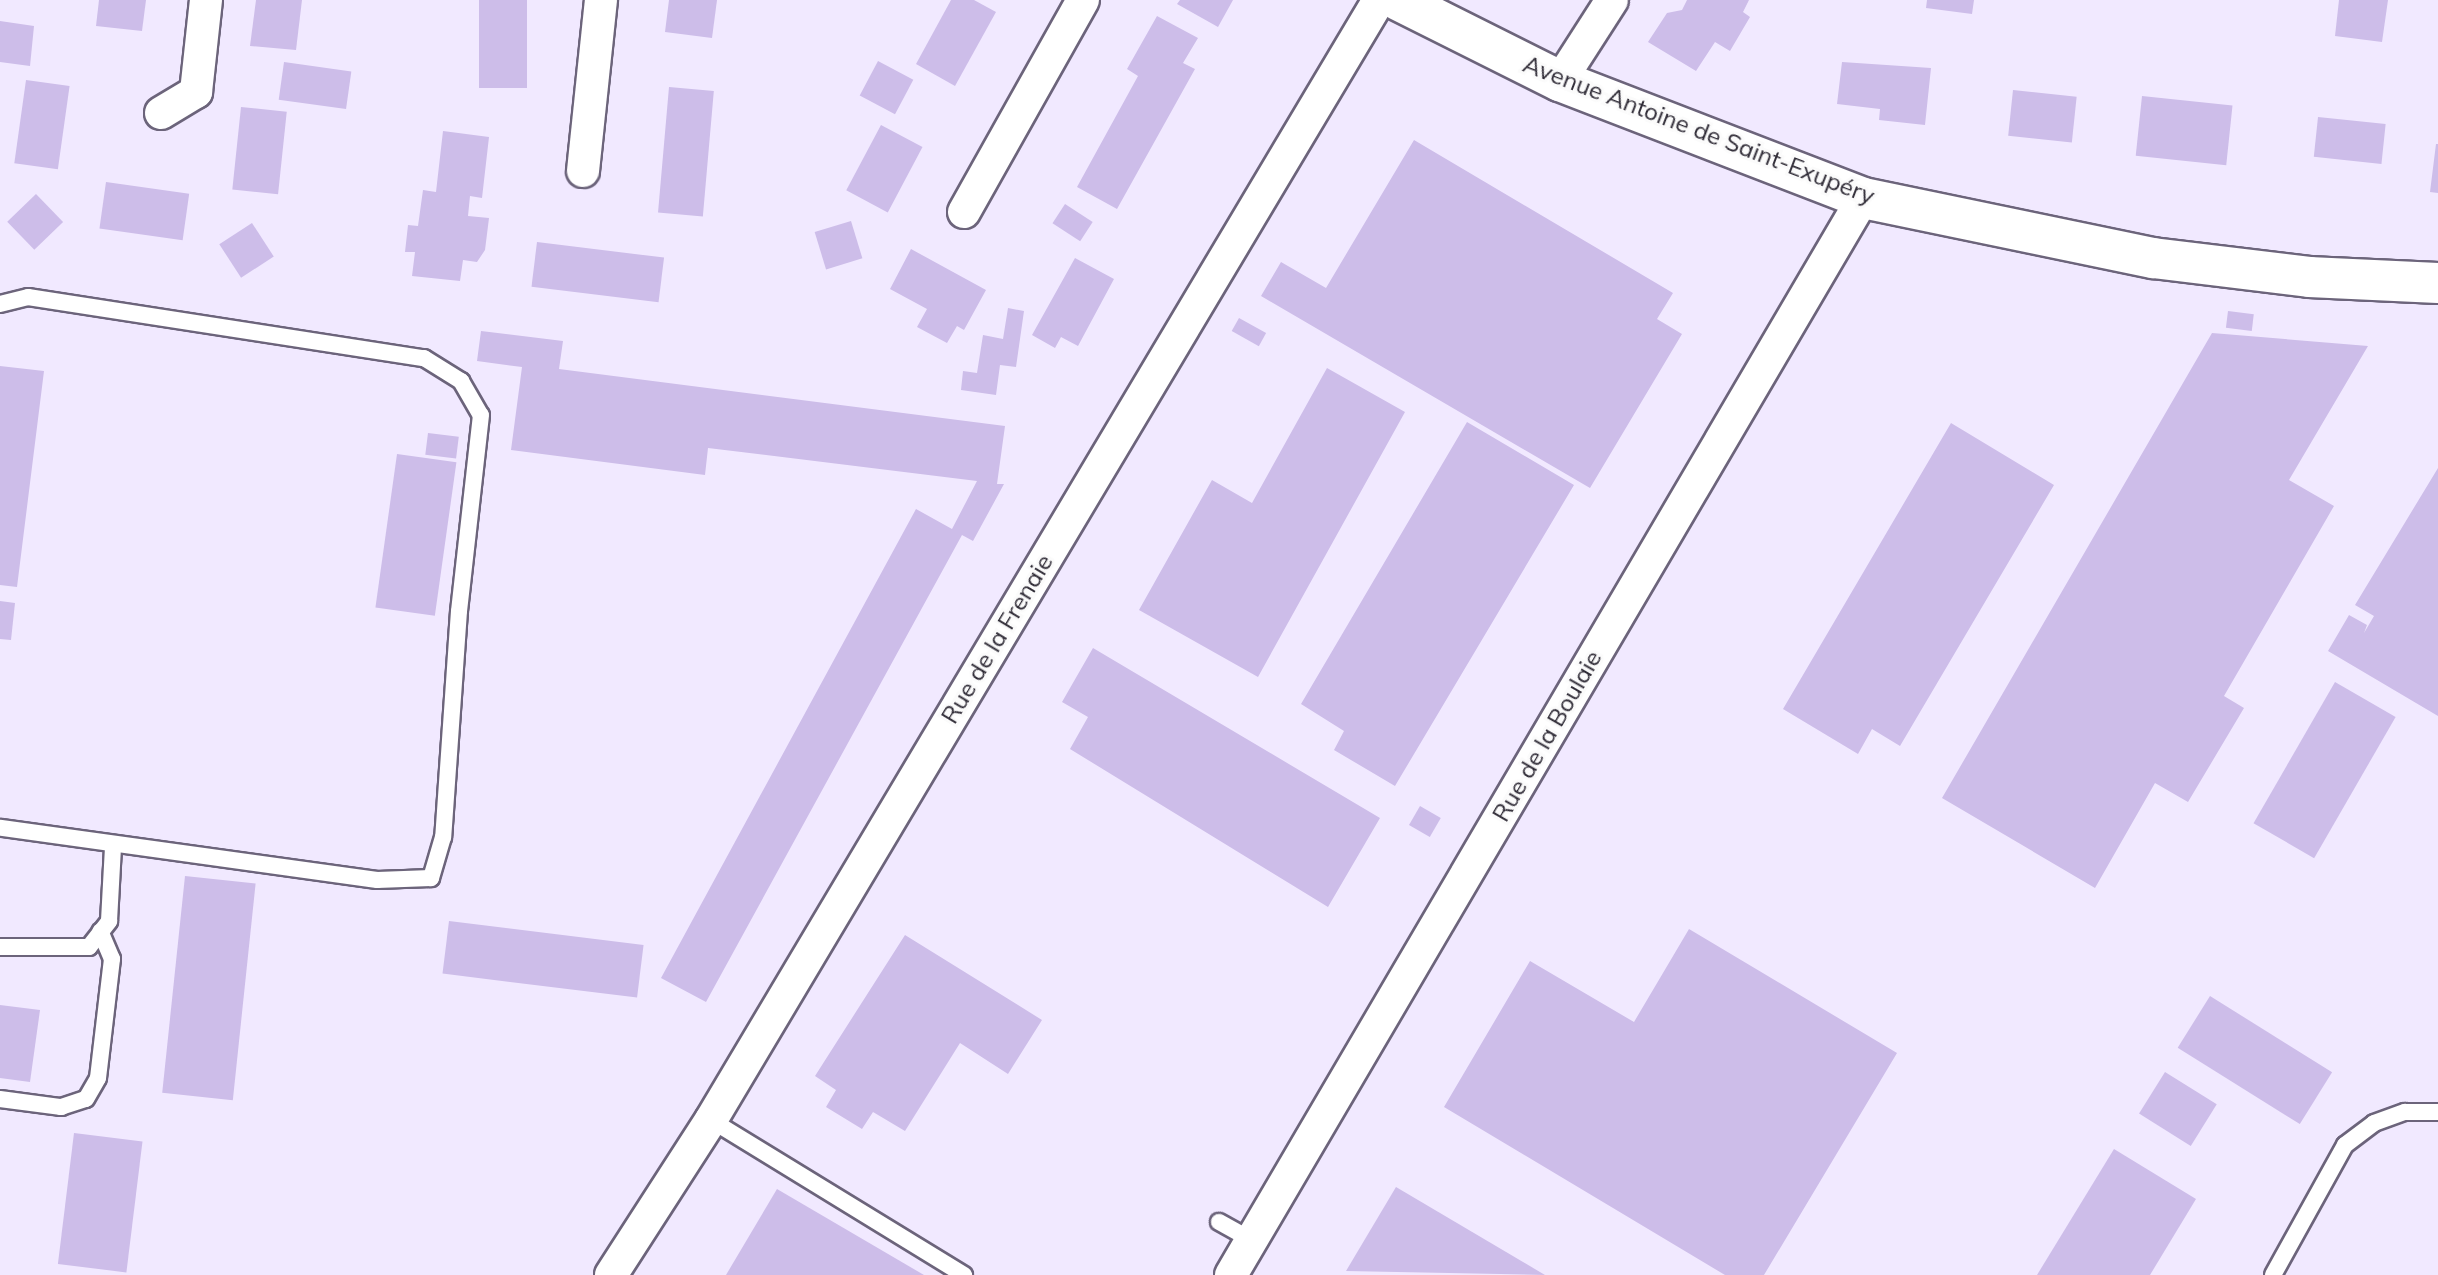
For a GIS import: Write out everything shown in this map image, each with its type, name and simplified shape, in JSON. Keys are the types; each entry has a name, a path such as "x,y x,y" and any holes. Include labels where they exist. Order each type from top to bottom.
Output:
{"street":[{"path":"161,113 196,92 206,0"},
{"path":"583,171 601,0"},
{"path":"964,212 1083,0"},
{"name":"Rue de la Frenaie","path":"611,1275 711,1120 1379,0"},
{"name":"Avenue Antoine de Saint-Exupéry","path":"1398,0 1560,81 1863,198 2153,258 2309,277 2438,283"},
{"path":"1560,81 1612,0"},
{"name":"Rue de la Boulaie","path":"1231,1275 1863,198"}],"lane":[{"path":"0,304 28,297 424,358 461,381 481,415 459,611 443,837 431,878 377,880 0,828"},
{"path":"0,947 89,947 109,921 113,846"},
{"path":"0,1099 61,1107 86,1099 98,1078 112,959 100,931"},
{"path":"2273,1275 2345,1145 2394,1116 2438,1112"},
{"path":"711,1120 964,1275"},
{"path":"1219,1222 1251,1240"}],"building":[{"path":"99,0 146,0 142,31 96,26"},
{"path":"256,0 302,0 296,50 250,46"},
{"path":"479,0 527,0 527,88 479,88"},
{"path":"669,0 717,0 712,38 665,32"},
{"path":"951,0 974,0 996,12 955,86 916,64"},
{"path":"1180,0 1233,0 1218,27 1177,4"},
{"path":"1687,0 1749,0 1743,12 1750,17 1730,51 1715,42 1696,71 1648,42 1667,13 1682,10"},
{"path":"1927,0 1974,0 1972,14 1926,8"},
{"path":"2339,0 2388,0 2382,42 2335,36"},
{"path":"1157,16 1198,38 1183,63 1195,69 1117,209 1077,187 1138,76 1127,69"},
{"path":"0,21 34,26 30,66 0,62"},
{"path":"878,61 913,80 895,114 860,95"},
{"path":"284,62 351,71 346,109 279,100"},
{"path":"1842,62 1931,68 1925,125 1879,120 1880,109 1837,104"},
{"path":"26,80 70,86 58,169 14,163"},
{"path":"669,87 714,91 703,216 658,213"},
{"path":"2013,90 2077,97 2072,142 2008,136"},
{"path":"2142,96 2233,106 2226,165 2136,156"},
{"path":"241,107 287,112 278,194 232,190"},
{"path":"2318,117 2386,124 2381,164 2314,157"},
{"path":"881,125 922,147 888,212 846,190"},
{"path":"443,131 489,137 482,198 470,196 468,216 489,218 485,250 477,262 463,260 460,281 412,276 415,252 405,252 408,225 418,226 423,190 436,192"},
{"path":"1414,140 1673,293 1657,319 1682,334 1590,488 1261,296 1281,262 1326,288"},
{"path":"2438,144 2438,193 2430,192"},
{"path":"106,182 189,194 183,240 99,229"},
{"path":"36,194 63,222 34,250 7,222"},
{"path":"1065,204 1093,222 1080,241 1052,223"},
{"path":"851,221 862,258 826,269 815,232"},
{"path":"252,223 274,257 241,278 219,244"},
{"path":"537,242 664,258 659,302 532,287"},
{"path":"911,249 986,290 964,330 957,326 947,343 917,327 927,309 890,289"},
{"path":"1075,258 1114,279 1078,346 1061,337 1055,348 1032,335"},
{"path":"1008,308 1024,311 1016,367 1000,365 996,395 961,390 963,371 977,373 983,335 1003,339"},
{"path":"2228,311 2254,314 2252,331 2226,328"},
{"path":"1239,318 1266,333 1259,346 1232,331"},
{"path":"481,331 563,341 559,369 1005,426 997,484 1004,484 973,541 962,535 706,1002 661,978 916,509 952,529 977,481 708,448 705,475 511,450 522,367 477,361"},
{"path":"2212,333 2368,346 2289,480 2334,506 2224,696 2244,708 2188,802 2155,783 2095,888 1942,798"},
{"path":"0,366 44,371 17,587 0,585"},
{"path":"1327,368 1405,412 1258,677 1139,610 1212,480 1252,503"},
{"path":"1467,422 1574,485 1395,786 1334,750 1344,731 1301,704"},
{"path":"1951,423 2054,485 1900,746 1872,729 1858,754 1783,709"},
{"path":"428,433 459,437 456,459 425,455"},
{"path":"397,454 456,462 435,616 375,607"},
{"path":"2438,468 2438,716 2328,651 2349,615 2367,625 2364,633 2374,616 2355,605"},
{"path":"0,601 15,603 11,640 0,639"},
{"path":"1093,648 1380,818 1328,907 1070,749 1088,717 1062,702"},
{"path":"2335,682 2396,717 2314,858 2254,823"},
{"path":"1420,806 1441,818 1430,837 1409,825"},
{"path":"185,876 256,883 233,1100 162,1093"},
{"path":"449,921 644,945 637,997 443,974"},
{"path":"1689,929 1897,1053 1764,1275 1725,1275 1444,1107 1530,961 1634,1022"},
{"path":"905,935 1042,1020 1008,1074 960,1043 905,1131 873,1112 862,1129 826,1107 836,1090 815,1076"},
{"path":"2210,996 2332,1072 2300,1124 2178,1048"},
{"path":"0,1005 40,1010 30,1082 0,1078"},
{"path":"2165,1072 2217,1104 2191,1146 2139,1114"},
{"path":"74,1133 142,1141 126,1272 58,1264"},
{"path":"2114,1149 2196,1199 2150,1275 2037,1275"},
{"path":"1396,1187 1545,1275 1346,1271"},
{"path":"777,1189 924,1275 726,1275"}]}
